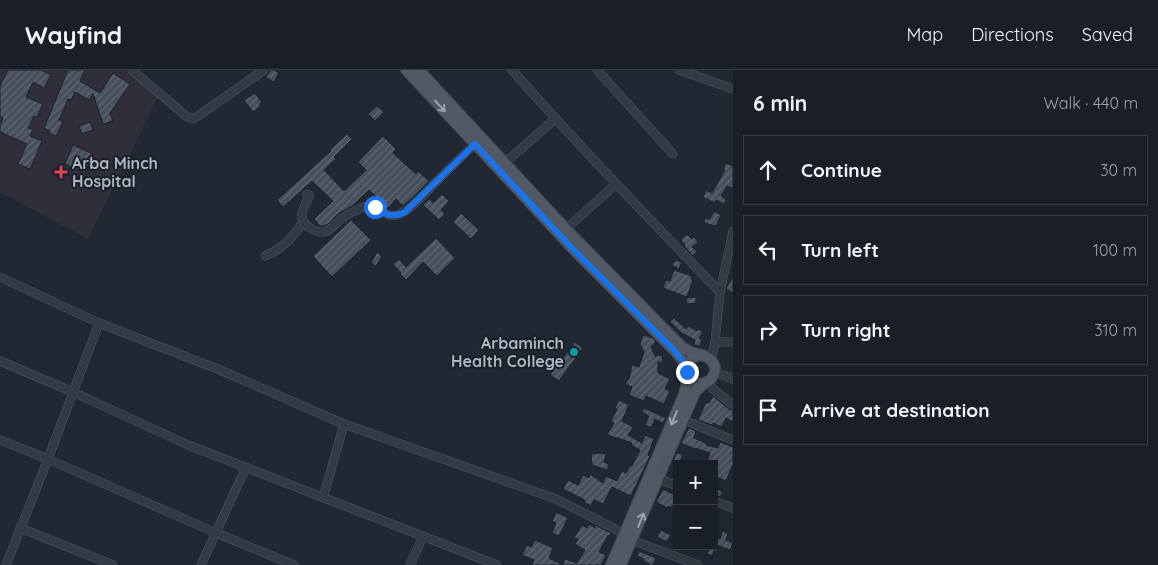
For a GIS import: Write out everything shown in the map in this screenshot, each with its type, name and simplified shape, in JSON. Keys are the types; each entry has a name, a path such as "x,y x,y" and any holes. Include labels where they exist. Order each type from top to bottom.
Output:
{"main road":[{"path":"406,70 478,141 505,163 566,229 682,347 708,358"},
{"path":"419,70 478,141 573,249 675,351 682,360 690,378 700,384 707,382"},
{"path":"611,565 629,537 658,478 696,391 712,378 715,372 714,365 708,358 700,355 689,362 684,394 629,537 622,565"}],"street":[{"path":"132,70 186,116 193,119 264,70"},
{"path":"512,70 555,119 720,292"},
{"path":"597,70 673,154"},
{"path":"679,70 733,89"},
{"path":"705,79 706,70"},
{"path":"505,163 555,119"},
{"path":"307,194 309,195 308,200 301,214 303,222 321,232 329,231 344,217 368,205 394,216 399,215 419,199 478,141"},
{"path":"566,229 616,184"},
{"path":"264,256 283,245 303,222"},
{"path":"708,358 715,342 720,292 733,231"},
{"path":"0,277 99,324 220,370 344,424 556,499 629,537 698,565"},
{"path":"6,565 99,324"},
{"path":"715,342 733,342"},
{"path":"0,361 188,445 497,565"},
{"path":"715,372 733,379"},
{"path":"707,382 713,390 733,405"},
{"path":"684,420 733,440"},
{"path":"323,498 344,424"},
{"path":"0,440 294,565"},
{"path":"201,565 246,467"},
{"path":"658,478 673,484"},
{"path":"718,502 733,508"},
{"path":"20,528 113,565"},
{"path":"410,565 423,536"}],"shaded area":[{"name":"Arba Minch Hospital","path":"0,70 126,70 158,97 88,239 0,192"}],"building":[{"path":"8,70 41,70 51,75 44,88 33,82 26,97 43,104 37,117 34,116 28,128 33,130 30,136 42,141 30,169 18,164 27,144 0,132 3,118 0,116 0,86"},
{"path":"68,70 85,70 80,81 100,93 113,73 130,84 110,113 113,121 103,124 93,94 89,100 75,92 71,100 68,99 59,120 63,122 56,136 44,128"},
{"path":"270,70 279,73 274,82 265,77"},
{"path":"255,93 262,103 253,112 244,100"},
{"path":"377,106 384,112 375,121 368,114"},
{"path":"90,122 93,130 82,134 79,126"},
{"path":"347,134 352,139 334,157 336,159 324,170 344,191 366,170 358,162 383,136 396,149 393,153 416,174 418,171 429,181 403,206 396,199 388,208 369,190 352,206 339,213 328,224 323,226 320,226 314,219 333,201 312,181 283,207 277,200"},
{"path":"73,145 93,154 85,173 65,164"},
{"path":"726,163 733,166 733,188 727,186 721,196 726,199 724,204 716,200 715,203 703,197 706,190 712,193 725,170 723,169"},
{"path":"442,194 449,201 441,210 445,214 439,220 423,205 429,199 433,203"},
{"path":"714,211 721,215 716,226 704,223 705,218 710,219"},
{"path":"461,213 479,230 471,239 453,222"},
{"path":"351,220 371,240 332,277 313,256"},
{"path":"687,234 692,239 694,237 698,242 692,247 697,251 693,256 681,240"},
{"path":"436,238 455,258 437,276 423,262 406,280 393,264 399,259 406,267"},
{"path":"377,252 382,256 376,266 371,263"},
{"path":"675,260 682,262 679,269 672,265"},
{"path":"674,270 692,276 691,279 693,280 687,297 663,288 666,280 670,281"},
{"path":"733,276 733,293 726,289"},
{"path":"696,297 696,303 687,304 686,298"},
{"path":"674,318 686,329 688,326 703,332 699,338 702,339 700,346 694,345 695,340 682,333 670,322"},
{"path":"643,335 653,338 656,342 651,347 655,356 662,355 663,362 658,362 658,373 670,379 665,389 670,391 664,404 646,396 644,401 629,395 632,387 625,384 629,379 632,365 639,367 644,352 640,344"},
{"path":"575,342 583,348 559,381 550,375"},
{"path":"713,396 733,411 733,422 726,418 722,427 698,420 706,402 709,403"},
{"path":"619,400 629,405 622,421 633,427 628,435 642,443 645,435 654,439 648,455 650,456 631,496 612,487 603,504 594,500 591,506 584,502 585,500 563,489 568,480 578,485 583,475 589,478 590,474 603,483 606,476 617,481 622,471 626,473 630,466 632,466 640,450 631,445 632,443 607,434 614,423 611,421"},
{"path":"644,408 666,418 663,423 655,419 651,428 645,425 649,416 642,412"},
{"path":"689,428 696,431 694,438 706,443 706,445 718,448 720,442 733,447 733,464 726,481 718,478 718,460 707,460 710,453 681,443"},
{"path":"677,452 683,456 680,460 673,460"},
{"path":"591,454 606,454 604,462 609,464 607,470 592,465"},
{"path":"663,489 673,494 673,505 671,508 656,502"},
{"path":"718,489 723,492 720,497 718,496"},
{"path":"556,512 568,518 559,536 552,533 556,523 552,521"},
{"path":"589,524 611,533 599,552 606,555 601,565 563,565 565,559 577,563 585,550 575,544 578,539 574,538 582,525 587,528"},
{"path":"661,530 671,535 667,542 657,537"},
{"path":"722,531 728,533 726,540 733,543 730,550 718,546 718,538 720,539"},
{"path":"535,540 553,548 549,558 563,565 532,565 534,560 522,555 527,545 531,547"},
{"path":"708,550 714,550 712,556 707,554"},
{"path":"639,551 656,558 653,565 648,565 649,563 637,556"}],"place":[{"name":"Arba Minch Hospital","path":"61,172"},
{"name":"Arbaminch Health College","path":"574,352"}],"route":[{"path":"375,207 394,216 405,212 475,144 573,249 675,351 684,363 687,372"}]}
